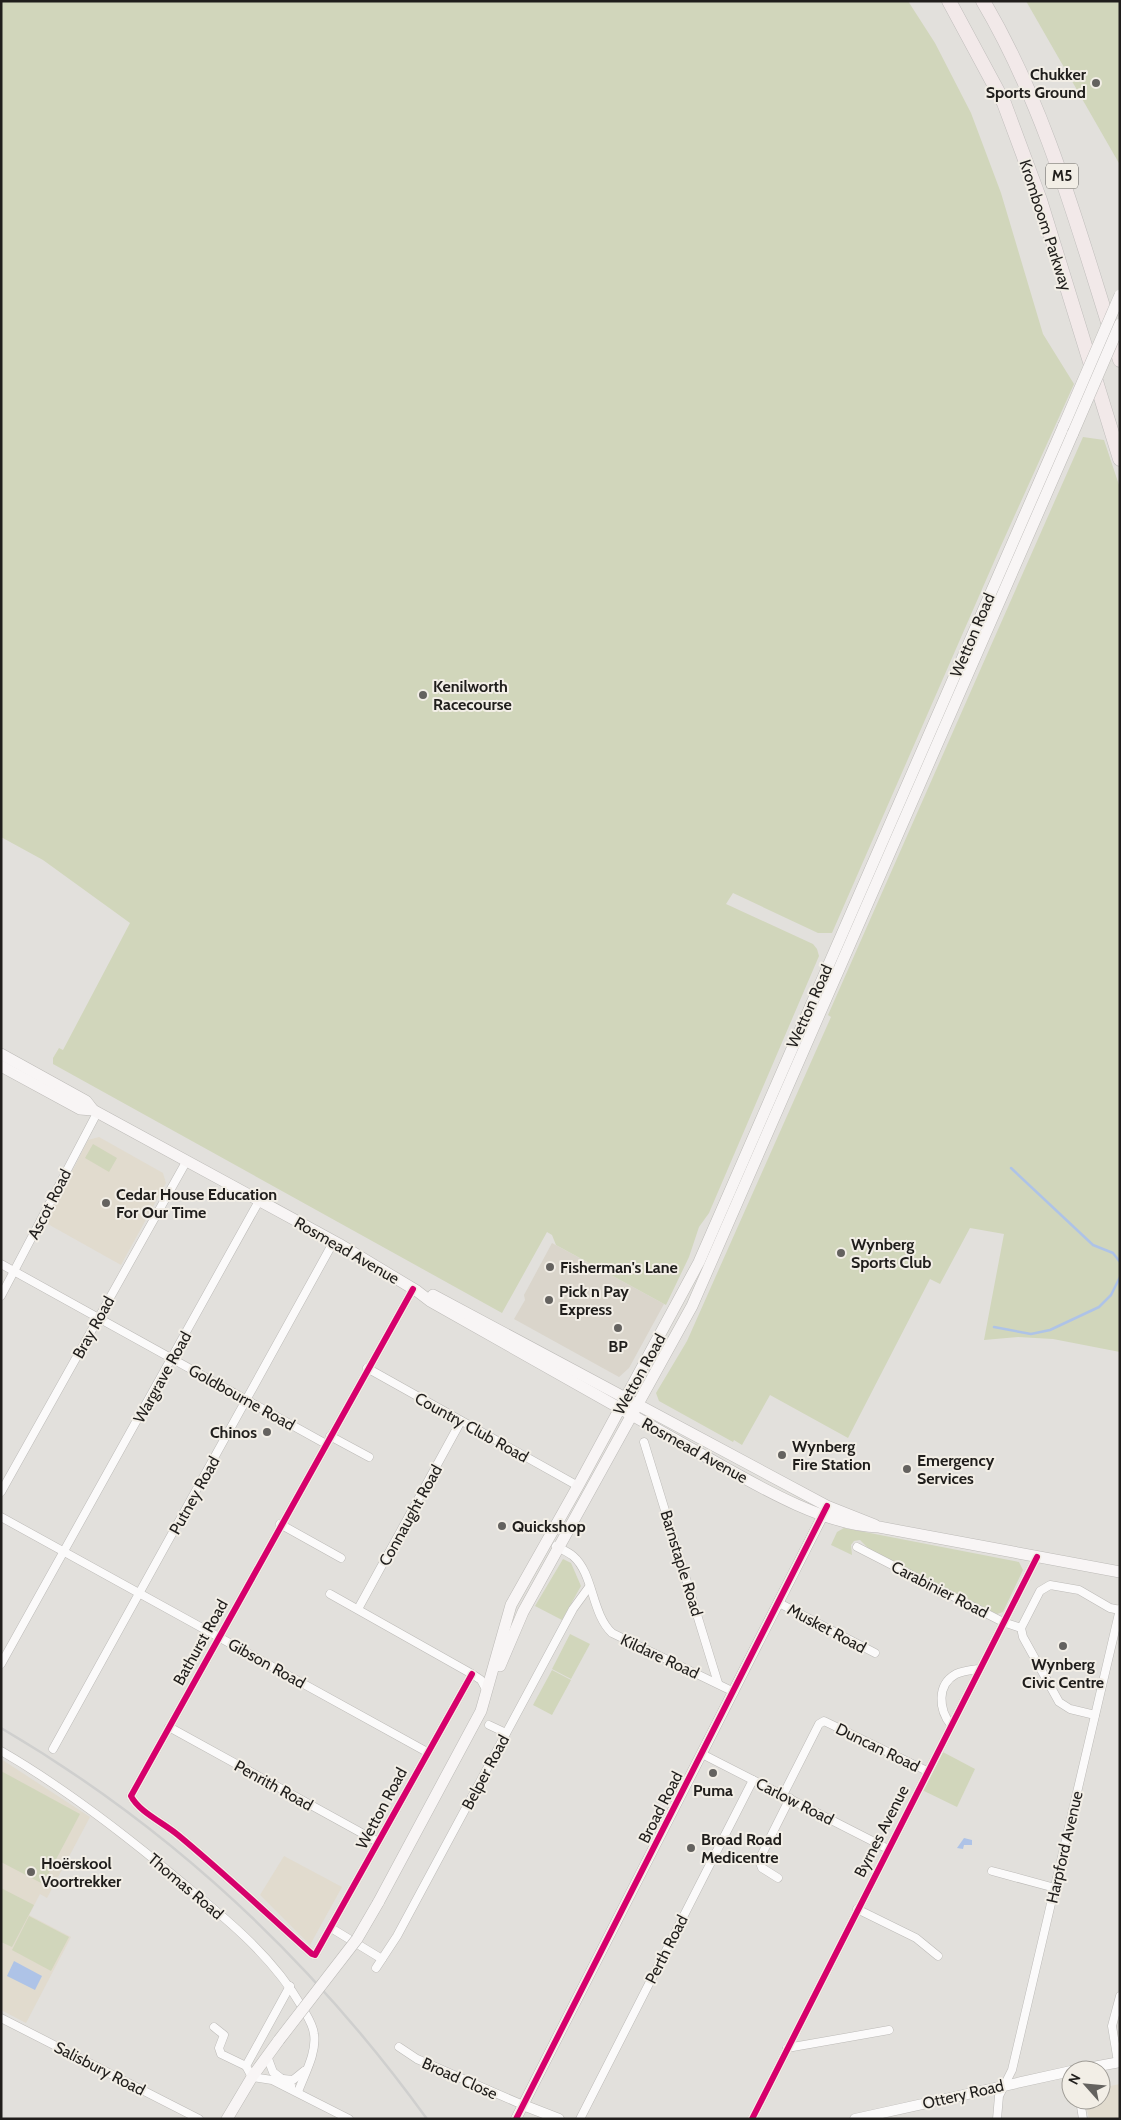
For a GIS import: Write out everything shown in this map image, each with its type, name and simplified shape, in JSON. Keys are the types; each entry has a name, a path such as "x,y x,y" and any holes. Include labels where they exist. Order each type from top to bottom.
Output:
{"highway":[{"name":"Kromboom Parkway","path":"949,1 1004,103 1040,200 1120,459"},
{"name":"Kromboom Parkway","path":"983,1 1032,94 1067,193 1120,360"}],"main road":[{"name":"Wetton Road","path":"482,1708 511,1605 623,1404 703,1253 1120,295"},
{"name":"Wetton Road","path":"227,2119 252,2077 357,1939 378,1903 492,1691 523,1612 692,1306 1120,324"},
{"name":"Rosmead Avenue","path":"1,1054 86,1101 95,1111 334,1241 430,1301 623,1404 752,1482 860,1527 879,1527 1120,1572"},
{"name":"Rosmead Avenue","path":"1,1066 80,1109 95,1111"}],"street":[{"name":"Ascot Road","path":"1,1296 95,1111"},
{"name":"Bray Road","path":"1,1492 186,1162"},
{"name":"Wargrave Road","path":"1,1664 259,1201"},
{"name":"Putney Road","path":"53,1748 334,1241"},
{"name":"Goldbourne Road","path":"1,1264 326,1444"},
{"name":"Bathurst Road","path":"314,1954 198,1852 133,1800 131,1796 134,1787 367,1368 415,1290"},
{"name":"Country Club Road","path":"367,1368 578,1486"},
{"name":"Connaught Road","path":"358,1609 462,1421"},
{"path":"330,1436 369,1457"},
{"name":"Barnstaple Road","path":"644,1442 718,1683"},
{"name":"Broad Road","path":"516,2119 825,1511"},
{"name":"Gibson Road","path":"1,1517 427,1752"},
{"path":"280,1524 342,1558"},
{"name":"Kildare Road","path":"546,1540 572,1555 579,1563 601,1619 612,1633 734,1692"},
{"name":"Carabinier Road","path":"857,1547 1003,1622 1021,1628"},
{"name":"Byrnes Avenue","path":"752,2119 1036,1557"},
{"path":"1095,1715 1070,1709 1059,1702 1023,1637 1021,1628 1040,1591 1050,1584 1079,1590 1110,1608 1120,1610"},
{"name":"Belper Road","path":"376,1968 397,1936 574,1609 589,1587"},
{"path":"330,1594 472,1674 481,1680 487,1691"},
{"name":"Musket Road","path":"779,1602 875,1653"},
{"name":"Harpford Avenue","path":"997,2119 999,2096 1012,2070 1120,1610"},
{"path":"951,1725 944,1717 940,1703 946,1688 955,1675 979,1669"},
{"path":"472,1674 482,1676 492,1674"},
{"name":"Wetton Road","path":"314,1954 318,1952 427,1752 472,1674"},
{"name":"Duncan Road","path":"778,1878 762,1868 759,1860 819,1724 824,1721 927,1771"},
{"path":"489,1725 506,1733"},
{"name":"Penrith Road","path":"169,1727 378,1842"},
{"name":"Thomas Road","path":"1,1751 58,1786 147,1853 259,1950 290,1986 308,2018 314,2034 314,2042 308,2064 298,2092"},
{"name":"Carlow Road","path":"702,1754 888,1849"},
{"name":"Perth Road","path":"580,2119 753,1780"},
{"path":"992,1871 1055,1888"},
{"path":"857,1909 916,1938 938,1956"},
{"path":"331,1928 382,1959"},
{"path":"246,2066 290,1986"},
{"path":"1119,2062 1112,2026 1120,1996"},
{"name":"Salisbury Road","path":"1,2018 199,2119"},
{"path":"214,2027 224,2035 218,2048 221,2054 246,2066 252,2077 272,2080 349,2119"},
{"path":"787,2048 889,2030"},
{"name":"Broad Close","path":"399,2047 417,2059 523,2105"},
{"path":"268,2056 273,2072 298,2092"},
{"path":"283,2079 297,2078 308,2064"},
{"name":"Ottery Road","path":"855,2119 1061,2073"},
{"path":"523,2105 559,2119"}],"shaded area":[{"name":"Cedar House Education For Our Time","path":"99,1137 163,1173 166,1183 121,1265 46,1223 88,1140"},
{"path":"552,1243 664,1304 629,1368 619,1377 514,1319 525,1300 524,1295"},
{"name":"Hoërskool Voortrekker","path":"1,1759 90,1817 47,1898 40,1894 29,1915 71,1937 26,2023 1,2010"},
{"path":"284,1856 342,1887 310,1945 260,1895"},
{"path":"1120,2084 1120,2119 1089,2119 1087,2110 1111,2110 1111,2086"}],"green space":[{"name":"Kenilworth Racecourse","path":"1,1 908,1 935,43 971,113 1001,193 1043,334 1074,384 1000,548 832,933 818,933 733,893 726,904 813,944 819,956 709,1213 699,1227 689,1257 666,1305 556,1245 552,1235 547,1232 502,1313 53,1064 53,1058 59,1048 63,1050 130,923 43,860 1,837"},
{"name":"Chukker Sports Ground","path":"1026,1 1120,1 1120,165"},
{"path":"1083,437 1104,440 1120,488 1120,1352 1053,1339 1018,1337 984,1340 1004,1234 970,1228 940,1284 930,1279 848,1438 770,1395 742,1445 734,1440 733,1442 659,1401 656,1393 687,1341 831,1017 828,1015"},
{"path":"93,1144 117,1158 109,1172 85,1158"},
{"path":"844,1528 1019,1562 1023,1570 1003,1612 997,1614 870,1550 860,1540 854,1541 851,1545 852,1555 831,1545 837,1532"},
{"path":"563,1559 571,1563 581,1586 562,1620 535,1606"},
{"path":"570,1634 590,1644 571,1679 552,1669"},
{"path":"552,1670 571,1680 552,1715 533,1705"},
{"path":"941,1751 975,1769 957,1807 922,1790"},
{"path":"1,1771 80,1814 43,1884 1,1862"},
{"path":"1,1888 34,1905 12,1947 1,1942"},
{"path":"29,1916 69,1937 51,1971 12,1950"}],"water":[{"path":"964,1838 972,1840 972,1845 964,1845 963,1849 957,1848"},
{"path":"14,1961 42,1976 35,1990 7,1976"}],"waterway":[{"path":"1011,1168 1093,1245 1113,1253 1120,1262"},
{"path":"994,1327 1031,1334 1050,1330 1099,1307 1111,1295 1120,1277"}],"railway":[{"path":"1,1728 123,1808 180,1853 234,1901 336,2005 383,2061 427,2119"}],"cycle path":[{"path":"413,1289 131,1796 140,1807 195,1849 315,1955 472,1674"},
{"path":"516,2119 827,1506"},
{"path":"752,2119 1037,1557"}],"place":[{"name":"Chukker Sports Ground","path":"1096,83"},
{"name":"Kenilworth Racecourse","path":"423,695"},
{"name":"Cedar House Education For Our Time","path":"106,1203"},
{"name":"Wynberg Sports Club","path":"841,1253"},
{"name":"Fisherman's Lane","path":"550,1267"},
{"name":"Pick n Pay Express","path":"549,1300"},
{"name":"BP","path":"618,1328"},
{"name":"Chinos","path":"267,1432"},
{"name":"Wynberg Fire Station","path":"782,1455"},
{"name":"Emergency Services","path":"907,1469"},
{"name":"Quickshop","path":"502,1526"},
{"name":"Wynberg Civic Centre","path":"1063,1646"},
{"name":"Puma","path":"713,1773"},
{"name":"Broad Road Medicentre","path":"691,1848"},
{"name":"Hoërskool Voortrekker","path":"31,1872"}]}
